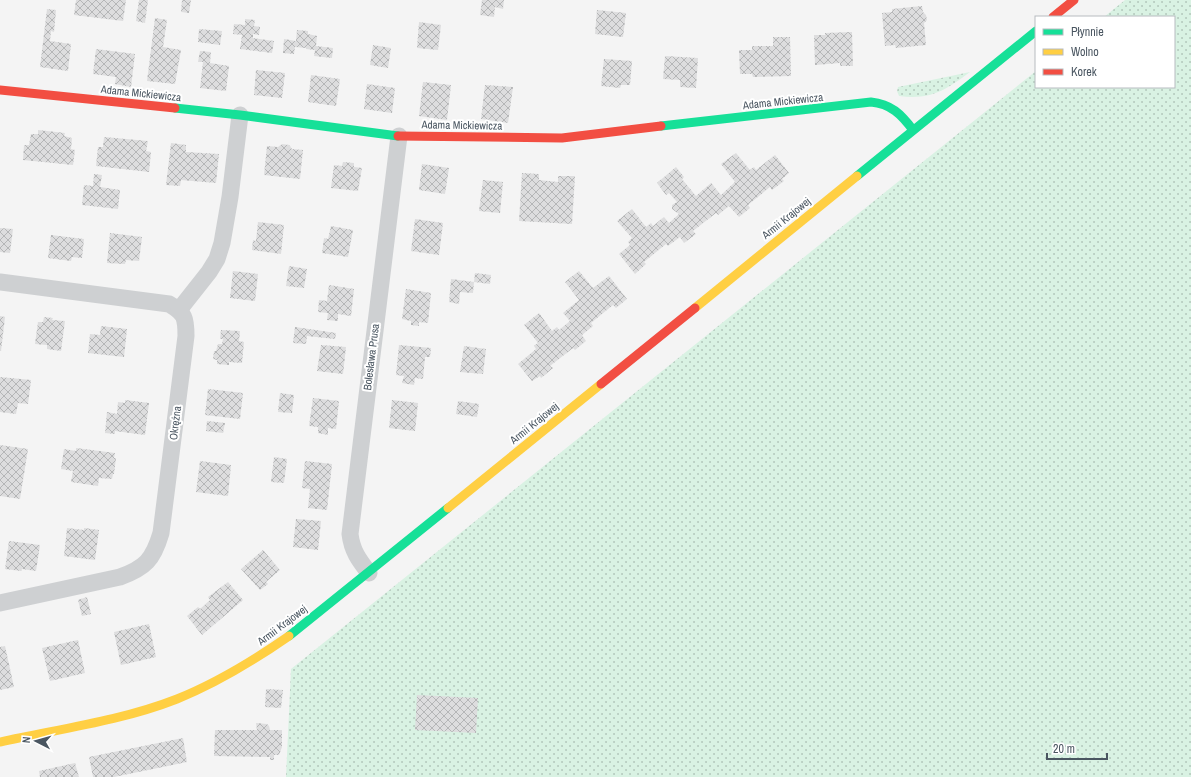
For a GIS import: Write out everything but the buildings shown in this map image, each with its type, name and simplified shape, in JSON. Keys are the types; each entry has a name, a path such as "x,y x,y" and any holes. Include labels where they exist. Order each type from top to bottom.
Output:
{"street":[{"path":"1054,16 1074,0"},
{"name":"Armii Krajowej","path":"0,742 125,715 152,707 198,690 269,651 369,573 1035,32"},
{"name":"Adama Mickiewicza","path":"0,90 240,116 399,136 562,138 871,102 883,104 893,108 913,130"},
{"path":"0,282 157,302 169,304 179,310 209,272 217,259 222,243 230,197 240,116"},
{"name":"Bolesława Prusa","path":"369,573 356,556 351,545 350,534 399,136"},
{"name":"Okrężna","path":"0,603 120,577 134,572 146,564 156,549 161,533 186,336 186,322 183,314 179,310"}],"green space":[{"path":"1125,0 1191,0 1191,777 286,777 291,669 1035,72 1035,88 1175,88 1175,16 1105,16"},
{"path":"970,72 945,89 929,95 910,97 899,96 897,91 898,87"}],"traffic: fast":[{"path":"857,176 1035,32"},
{"path":"661,126 871,102 884,105 895,111 913,130"},
{"path":"175,108 398,136"},
{"path":"289,636 448,508"}],"traffic: slow":[{"path":"695,308 857,176"},
{"path":"448,508 601,384"},
{"path":"0,742 90,724 156,707 206,686 234,671 289,636"}],"traffic: jam":[{"path":"1054,16 1074,0"},
{"path":"0,90 175,108"},
{"path":"398,136 562,138 661,126"},
{"path":"601,384 695,308"}]}
